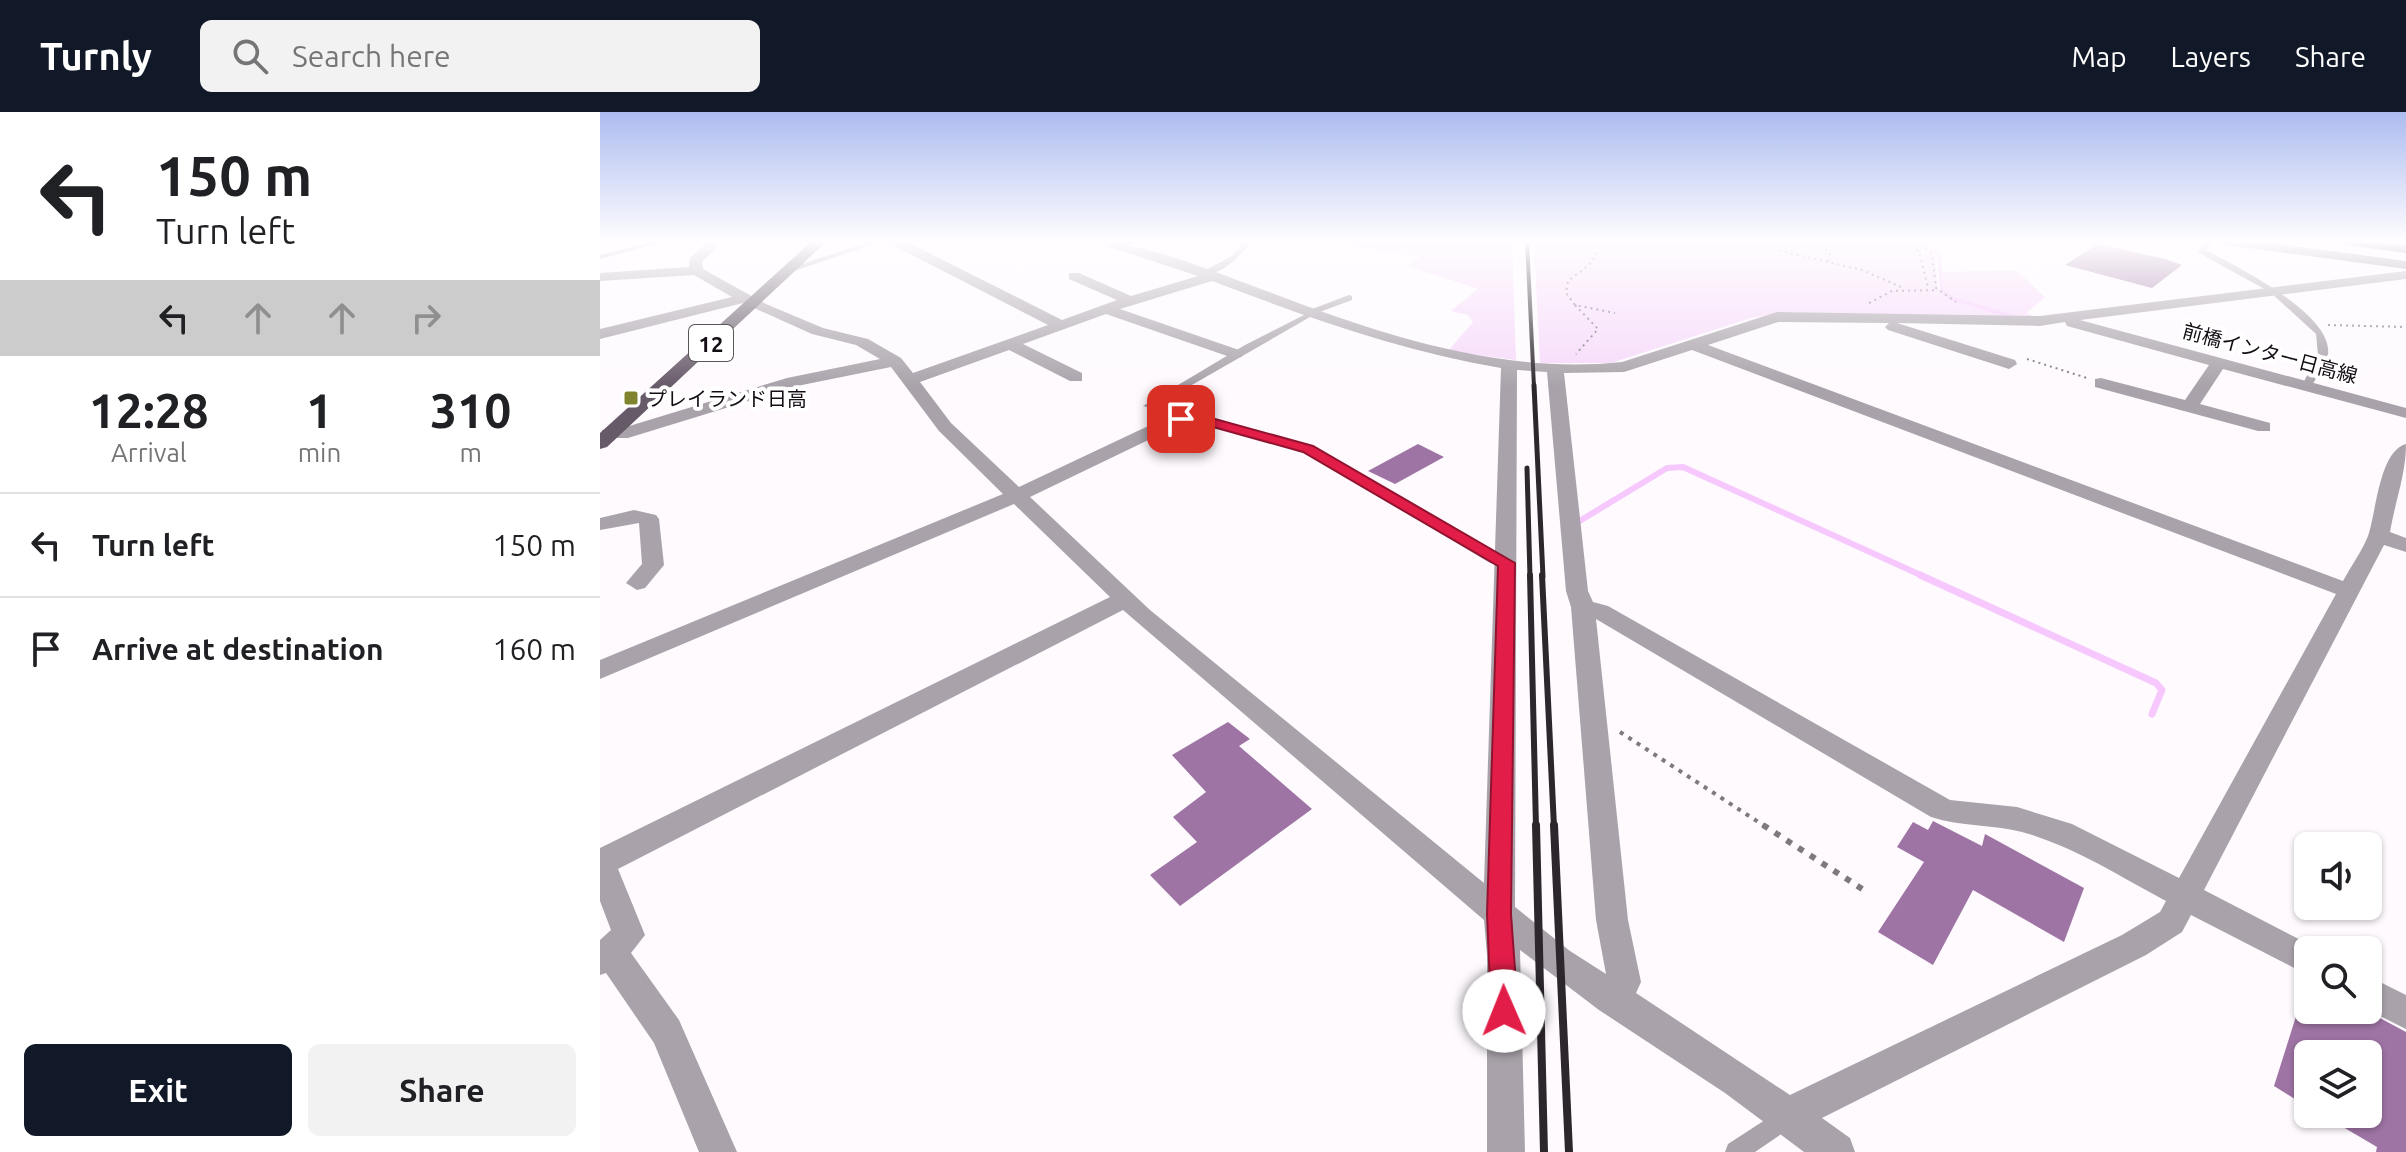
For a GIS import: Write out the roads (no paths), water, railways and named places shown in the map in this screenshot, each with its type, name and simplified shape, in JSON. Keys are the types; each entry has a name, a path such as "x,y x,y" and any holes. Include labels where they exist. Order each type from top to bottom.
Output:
{"main road":[{"name":"12","path":"605,439 765,290"}],"street":[{"path":"729,290 818,331 862,342 903,370 945,427 1125,599 1499,914 1611,999 1738,1080 1836,1152"},
{"path":"983,290 1011,306 1061,325"},
{"path":"1104,290 1130,301"},
{"path":"605,439 808,378 903,370 1012,345 1165,290"},
{"name":"前橋インター日高線","path":"1247,290 1311,314 1448,354 1509,364 1565,362 1618,368 1777,317 1869,313 2010,322 2062,319 2406,413"},
{"path":"2062,319 2302,290"},
{"path":"600,334 750,301"},
{"path":"1106,309 1236,354"},
{"path":"1869,313 2009,364"},
{"path":"1691,344 2349,591"},
{"path":"1012,345 1076,377"},
{"path":"1565,362 1577,591 1583,607 1612,920 1624,982 1611,999"},
{"path":"2190,407 2219,362"},
{"path":"1506,1152 1504,955 1499,914 1509,364"},
{"path":"2101,383 2264,427"},
{"path":"600,670 764,598 1016,496 1186,415"},
{"path":"1787,1116 2134,945 2171,922 2349,591 2392,541 2387,488 2406,450"},
{"path":"600,524 634,516 649,519 653,565 637,583"},
{"path":"718,1152 667,1032 606,956 629,935 629,929 600,862 1125,599"},
{"path":"1583,607 1600,611 1941,809 1961,815 2017,819 2062,832 2187,894 2294,952"},
{"path":"2382,1000 2406,1013"}],"lane":[{"path":"2271,290 2314,325 2323,339 2323,355 2307,385"},
{"path":"1349,298 1311,314 1147,404 1308,449 1495,560 1507,563"},
{"path":"1736,1152 1787,1116"}],"waterway":[{"path":"1942,290 1951,298 2013,317"},
{"path":"1578,522 1667,468 1683,467 1925,577"},
{"path":"1920,575 2156,683 2162,690 2152,714"}],"railway":[{"path":"1529,290 1534,387"},
{"path":"1534,385 1543,577"},
{"path":"1527,468 1530,577"},
{"path":"1530,575 1536,827"},
{"path":"1542,575 1554,827"},
{"path":"1536,825 1544,1152"},
{"path":"1554,825 1569,1152"}],"place":[{"name":"プレイランド日高","path":"631,398"}]}
